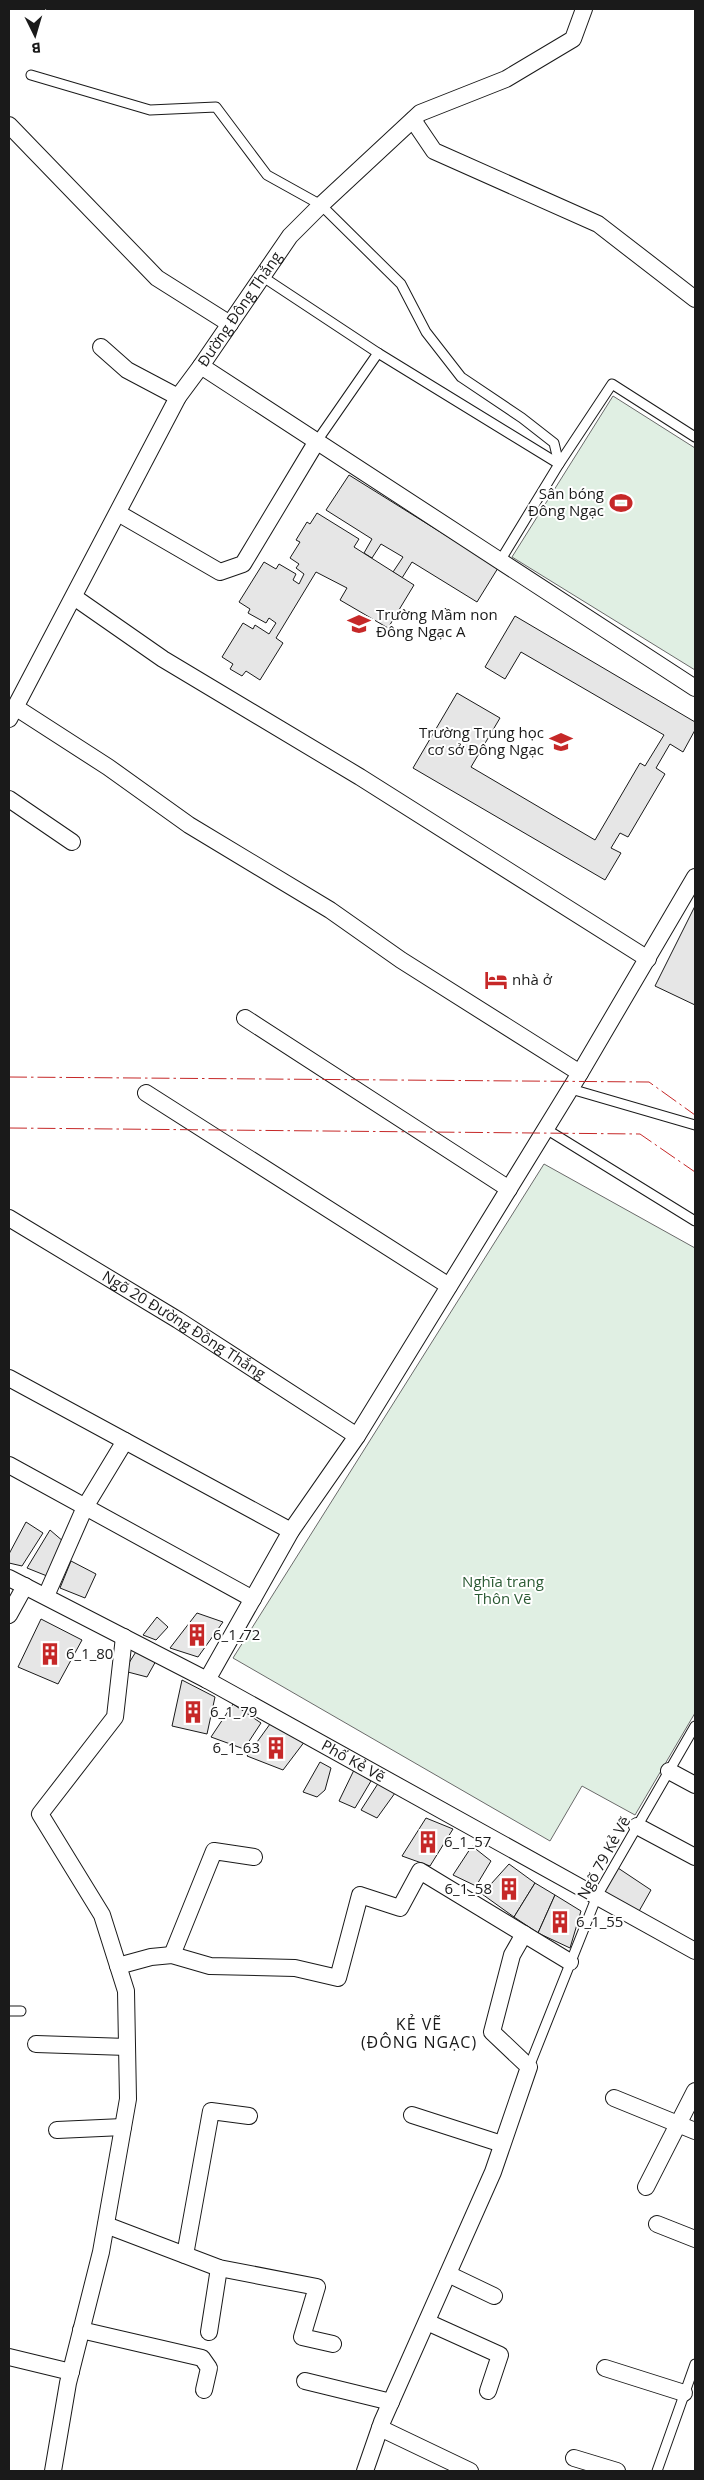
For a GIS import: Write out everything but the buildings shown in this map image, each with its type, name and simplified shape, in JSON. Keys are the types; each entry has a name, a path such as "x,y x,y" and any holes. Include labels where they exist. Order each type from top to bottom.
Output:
{"street":[{"name":"Đường Đông Thắng","path":"12,713 178,397 290,236 420,113 506,79 573,39 584,9"},
{"path":"413,120 434,151 598,224 695,299"},
{"path":"9,125 157,278 230,324"},
{"path":"101,347 128,370 178,397"},
{"path":"201,366 695,688"},
{"path":"118,513 220,572 244,564 317,441"},
{"path":"74,597 163,659 360,777 648,959"},
{"path":"12,713 108,767 189,824 330,910 401,960 580,1074"},
{"path":"9,799 72,842"},
{"path":"207,1680 291,1531 357,1436 571,1089 695,877"},
{"path":"245,1018 509,1189"},
{"path":"146,1093 449,1286"},
{"name":"Ngõ 20 Đường Đồng Thắng","path":"9,1218 178,1320 357,1436"},
{"path":"9,1378 291,1531"},
{"path":"46,1596 86,1507 125,1441"},
{"path":"9,1465 253,1599"},
{"name":"Phố Kẻ Vẽ","path":"9,1578 207,1680 695,1951"},
{"path":"9,1615 25,1586"},
{"path":"53,2471 71,2372 101,2252 128,2099 126,1991 102,1915 40,1814 115,1717 124,1637"},
{"path":"669,1770 695,1785"},
{"path":"637,1826 695,1857"},
{"path":"172,1955 214,1850 254,1858"},
{"path":"118,1966 151,1957 172,1955 210,1966 295,1968 338,1978 360,1895 400,1908 420,1871 570,1962"},
{"path":"364,2471 391,2402 493,2172 529,2067 492,2032 512,1955 524,1934"},
{"path":"36,2044 127,2047"},
{"path":"646,2187 688,2128 695,2091"},
{"path":"614,2098 688,2128"},
{"path":"185,2255 211,2111 249,2116"},
{"path":"412,2115 502,2144"},
{"path":"57,2130 123,2127"},
{"path":"657,2224 695,2239"},
{"path":"106,2225 219,2268 316,2288 302,2337 333,2344"},
{"path":"208,2332 219,2268"},
{"path":"448,2274 494,2296"},
{"path":"426,2322 500,2354 488,2391"},
{"path":"81,2330 202,2358 208,2368 204,2390"},
{"path":"9,2357 71,2372"},
{"path":"605,2368 684,2393"},
{"path":"305,2381 391,2402"},
{"path":"380,2428 470,2471"},
{"path":"574,2458 617,2471"}],"lane":[{"path":"31,75 150,110 216,108 267,175 321,205 401,284 426,332 462,377 522,418 554,443 559,464"},
{"path":"262,276 378,353 559,464"},
{"path":"317,441 378,353"},
{"path":"500,561 559,464 612,384 695,437"},
{"path":"571,1089 695,1125"},
{"path":"546,1130 695,1221"},
{"name":"Ngõ 79 Kẻ Vẽ","path":"529,2067 597,1896 695,1726"},
{"path":"9,2011 21,2011"},
{"path":"657,2471 695,2364"}],"green space":[{"name":"Sân bóng Đông Ngạc","path":"613,396 695,448 695,670 512,557"},
{"name":"Nghĩa trang Thôn Vẽ","path":"544,1164 695,1248 695,1713 635,1815 582,1786 550,1841 233,1658"}],"power":[{"path":"9,1077 649,1082 695,1115"},
{"path":"9,1128 640,1134 695,1172"}],"place":[{"name":"Sân bóng Đông Ngạc","path":"621,503"},
{"name":"Trường Mầm non Đông Ngạc A","path":"359,624"},
{"name":"Trường Trung học cơ sở Đông Ngạc","path":"561,742"},
{"name":"nhà ở","path":"496,980"},
{"name":"6_1_72","path":"197,1635"},
{"name":"6_1_80","path":"50,1654"},
{"name":"6_1_79","path":"193,1712"},
{"name":"6_1_63","path":"276,1748"},
{"name":"6_1_57","path":"428,1842"},
{"name":"6_1_58","path":"509,1889"},
{"name":"6_1_55","path":"560,1922"}],"district":[{"name":"KẺ VẼ (ĐÔNG NGẠC)","path":"419,2033"}]}
